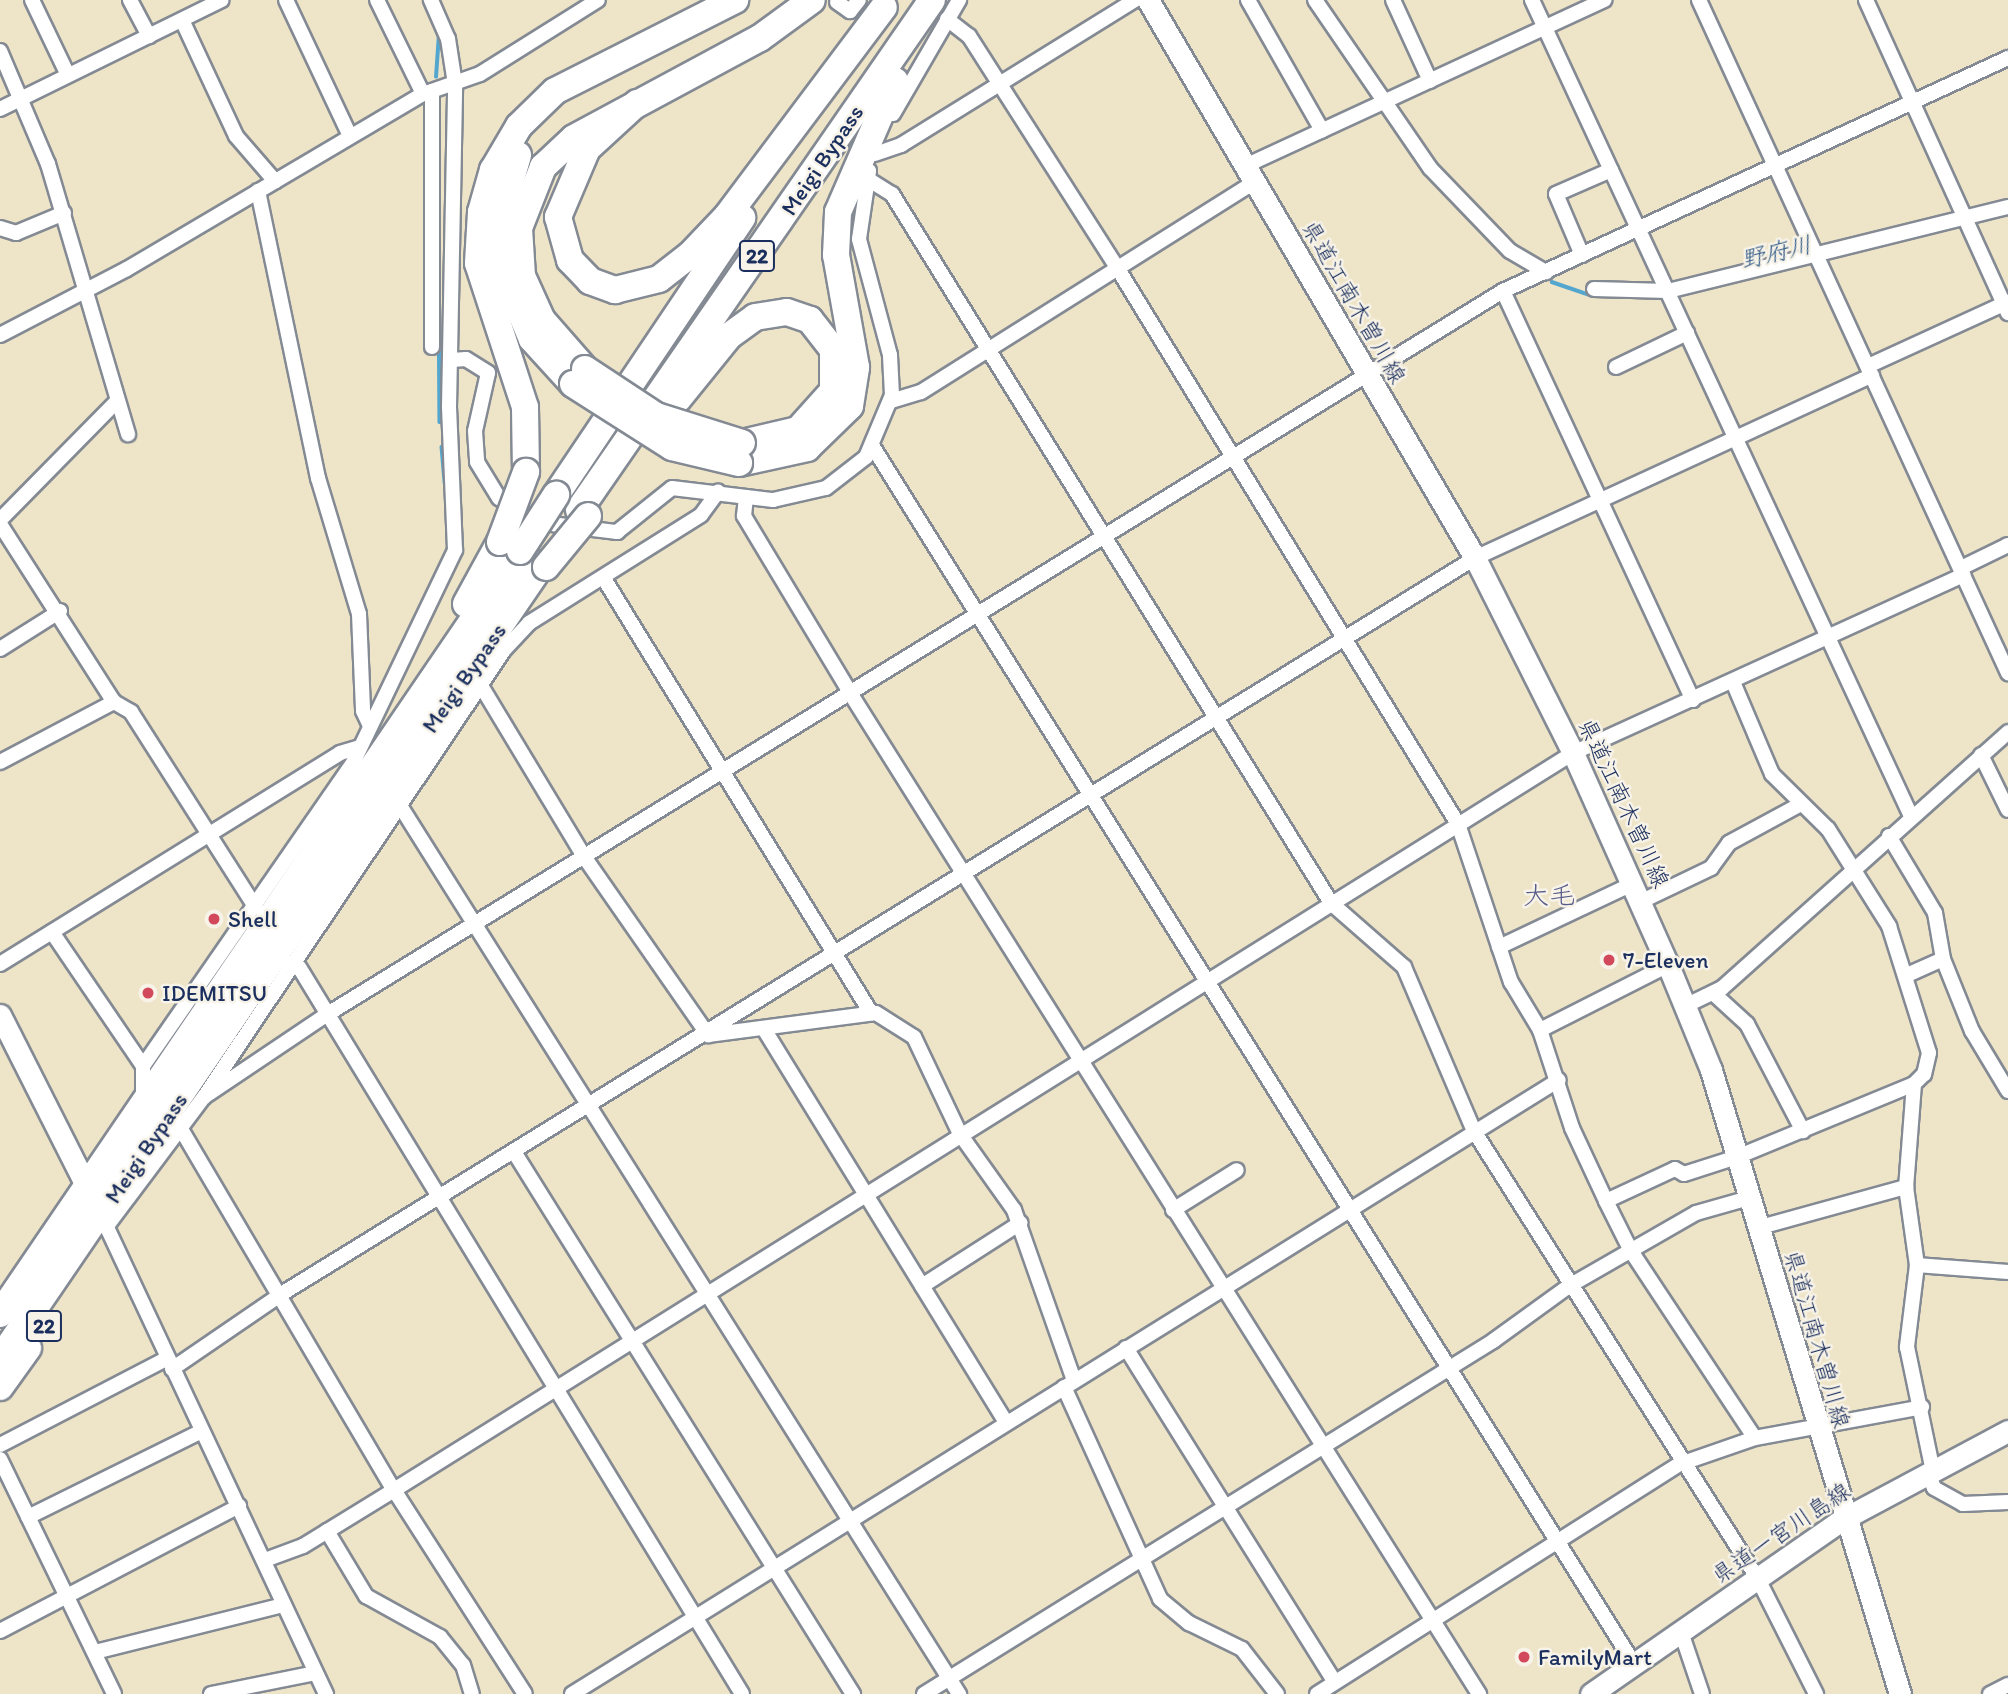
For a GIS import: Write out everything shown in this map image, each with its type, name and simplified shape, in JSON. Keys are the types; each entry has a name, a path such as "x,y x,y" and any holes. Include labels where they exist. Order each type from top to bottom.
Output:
{"highway":[{"path":"694,19 725,0"},
{"path":"510,546 526,472 529,428 478,262 485,190 503,148 536,106 611,59 735,0"},
{"path":"716,62 791,0"},
{"path":"579,377 530,299 518,253 523,205 558,151 637,103 825,1"},
{"path":"637,103 587,149 558,217 570,260 590,281 615,290 659,279 690,255 727,216 877,2"},
{"name":"Meigi Bypass","path":"0,1359 71,1259 143,1104 390,744 510,546 556,495 877,2"},
{"path":"611,59 543,113 513,164 500,216 508,292 532,339 672,447 741,453 807,448 850,406 856,367 836,255 838,212 875,117 940,6"},
{"name":"Meigi Bypass","path":"0,1314 97,1207 501,625 584,513 940,6"},
{"path":"584,513 729,336 755,317 799,314 828,337 835,359 833,391 797,430 741,453"},
{"name":"22","path":"0,1387 72,1289 71,1259"}],"main road":[{"name":"県道江南木曽川線","path":"1148,0 1475,558 1573,753 1668,965 1685,1006 1737,1157 1814,1424 1900,1694"},
{"path":"0,1015 97,1207"},
{"name":"県道一宮川島線","path":"1591,1694 1843,1519 2008,1431"}],"street":[{"path":"32,0 68,75"},
{"path":"130,0 149,36"},
{"path":"0,109 222,0"},
{"path":"286,0 350,136"},
{"path":"377,0 427,92 432,347"},
{"path":"143,1066 256,908 360,747 455,550 452,360 455,84 448,39 431,0"},
{"path":"0,335 86,289 427,92 455,84 598,0"},
{"path":"452,360 466,359 488,373 475,431 477,462 499,498 535,522 617,532 672,488 746,497 806,496 842,479 873,447 891,401 890,355 859,239 866,177 940,6 959,0"},
{"path":"875,154 999,85 1135,0"},
{"path":"1248,0 1322,130"},
{"path":"1315,0 1380,103 1449,190 1510,251 1546,271"},
{"path":"1393,0 1430,81"},
{"path":"1532,0 1911,816"},
{"path":"891,401 921,392 1118,269 1250,174 1322,130 1604,0"},
{"path":"1699,0 2008,673"},
{"path":"0,1445 169,1364 438,1203 1475,558 1600,502 2007,306 1866,0"},
{"path":"825,1 850,11 877,2"},
{"path":"940,6 970,36 1118,269 1343,641 1458,824 1499,947 1540,1031 1559,1080 1572,1128 1606,1201 1631,1251 1755,1438"},
{"path":"182,20 236,136 275,181"},
{"path":"0,51 64,213 116,402 128,434"},
{"path":"204,1097 326,1016 478,926 724,772 852,696 1503,291 2008,58"},
{"path":"1582,255 1556,194 1611,170"},
{"path":"866,177 892,194 988,350 1108,535 1217,719 1331,903 1404,967 1474,1132 1680,1464 1758,1579 1816,1694"},
{"path":"258,191 318,478 359,614 363,710 370,726"},
{"path":"1594,289 1670,296 1967,222 2008,207"},
{"path":"0,228 16,233 64,213"},
{"path":"1503,291 1693,700"},
{"path":"1616,367 1687,333"},
{"path":"116,402 0,522 60,611 114,702 131,712 208,837 256,908"},
{"path":"873,447 982,614 1634,1664"},
{"path":"326,1694 97,1207 181,1129 288,964 480,684 529,623 701,515 718,492"},
{"path":"746,497 744,516 852,696 1221,1288 1324,1444 1479,1694"},
{"path":"265,1560 327,1531 394,1490 633,1338 1573,753 1827,637 1962,571 2008,545"},
{"path":"603,577 724,772 833,957 871,1013 914,1037 960,1135 1020,1223 1069,1383 1143,1556 1170,1609 1242,1649 1277,1694"},
{"path":"0,649 60,611"},
{"path":"1606,1201 1675,1169 1684,1174 1803,1131 1914,1084 1924,1074 1929,1053 1907,975 1889,926 1828,829 1799,805 1772,774 1732,682"},
{"path":"480,684 585,858 708,1035"},
{"path":"0,762 114,702"},
{"path":"1685,1006 1713,993 2008,732"},
{"path":"0,964 340,753 360,747"},
{"path":"1981,755 2008,810"},
{"path":"399,804 594,1107 959,1694"},
{"path":"1499,947 1636,893 1711,868 1729,843 1799,805"},
{"path":"1889,836 1935,913 1943,959 1989,1067 2008,1091"},
{"path":"52,932 143,1066 143,1104"},
{"path":"1907,975 1943,959"},
{"path":"288,964 299,967 552,1391 742,1694"},
{"path":"1540,1031 1668,965"},
{"path":"1713,993 1747,1024 1803,1131"},
{"path":"708,1035 871,1013"},
{"path":"764,1029 1006,1423"},
{"path":"572,1694 1559,1080"},
{"path":"1914,1084 1906,1187 1917,1265 1907,1348 1922,1407 1934,1488 1963,1504 2008,1502"},
{"path":"181,1129 284,1293 394,1490 525,1694"},
{"path":"516,1155 633,1338 773,1570 853,1694"},
{"path":"1173,1210 1237,1170"},
{"path":"1757,1228 1906,1187"},
{"path":"924,1694 1449,1365 1569,1286 1696,1213 1749,1198"},
{"path":"922,1286 1020,1223"},
{"path":"1917,1265 2008,1272"},
{"path":"1126,1348 1334,1681"},
{"path":"1317,1694 1680,1464 1755,1438 1814,1424 1922,1407"},
{"path":"28,1517 202,1431"},
{"path":"0,1459 114,1694"},
{"path":"0,1631 239,1506"},
{"path":"327,1531 366,1596 440,1637 463,1665 472,1694"},
{"path":"95,1652 283,1605"},
{"path":"1681,1632 1702,1694"},
{"path":"211,1694 253,1690 315,1673"},
{"path":"1990,1694 2008,1685"}],"waterway":[{"path":"436,77 439,34"},
{"path":"439,108 439,120"},
{"name":"野府川","path":"1445,193 1473,223"},
{"name":"野府川","path":"1976,222 2008,214"},
{"name":"野府川","path":"1684,294 1744,279"},
{"name":"野府川","path":"1552,282 1593,296 1662,297"},
{"path":"439,285 440,422"},
{"path":"442,447 445,483"}],"place":[{"name":"Shell","path":"214,919"},
{"name":"7-Eleven","path":"1609,960"},
{"name":"IDEMITSU","path":"148,993"},
{"name":"FamilyMart","path":"1524,1657"}],"district":[{"name":"大毛","path":"1549,896"}]}
